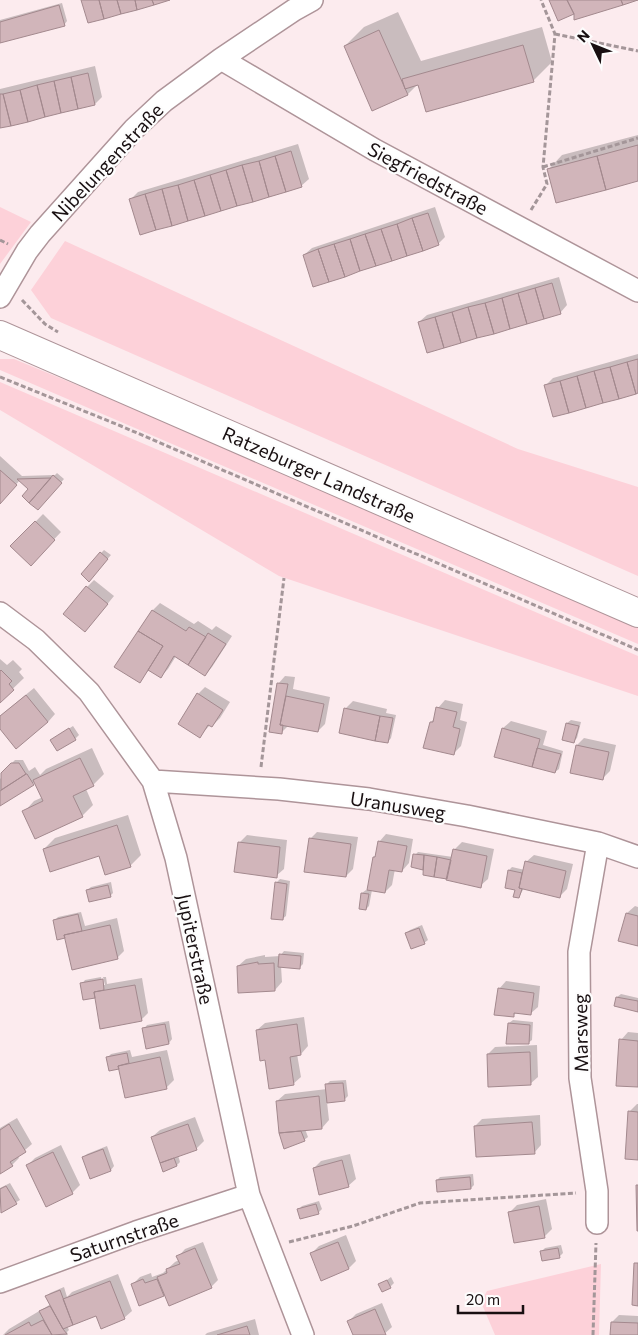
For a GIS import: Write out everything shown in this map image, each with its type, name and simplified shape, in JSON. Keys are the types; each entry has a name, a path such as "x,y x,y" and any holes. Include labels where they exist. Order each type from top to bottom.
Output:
{"main road":[{"name":"Ratzeburger Landstraße","path":"0,335 638,613"}],"street":[{"name":"Nibelungenstraße","path":"0,297 27,251 40,234 134,129 164,102 221,59 312,0"},
{"name":"Siegfriedstraße","path":"221,59 375,150 638,290"},
{"name":"Jupiterstraße","path":"0,613 36,640 89,692 153,781 176,858 249,1195 303,1335"},
{"name":"Uranusweg","path":"153,781 259,787 379,801 467,816 598,844 638,857"},
{"name":"Marsweg","path":"597,1223 598,1191 580,1078 579,952 598,844"},
{"name":"Saturnstraße","path":"0,1282 136,1232 249,1195"}],"path":[{"path":"520,227 546,184 544,166 556,34 541,0"},
{"path":"556,34 638,51"},
{"path":"544,166 638,138"},
{"path":"0,377 121,426 638,650"},
{"path":"259,787 284,578"},
{"path":"268,1247 353,1226 420,1203 598,1191"},
{"path":"593,1335 597,1223"}],"shaded area":[{"path":"0,207 31,222 0,264"},
{"path":"65,241 518,449 638,487 638,576 51,318 31,290"},
{"path":"0,359 14,359 268,464 638,624 638,644 0,370"},
{"path":"0,382 638,656 638,696 279,576 0,410"},
{"path":"601,1264 599,1335 495,1335 481,1302 487,1291"}],"building":[{"path":"81,0 99,0 104,19 88,23"},
{"path":"99,0 117,0 121,14 104,19"},
{"path":"117,0 135,0 137,10 121,14"},
{"path":"135,0 152,0 154,5 137,10"},
{"path":"152,0 170,0 154,5"},
{"path":"549,0 567,0 574,14 558,21"},
{"path":"567,0 621,0 623,5 574,20 574,14"},
{"path":"621,0 638,0 623,5"},
{"path":"59,5 65,26 0,43 0,22"},
{"path":"379,30 408,95 372,111 344,46"},
{"path":"523,45 534,82 426,112 418,85 405,89 402,79"},
{"path":"88,73 95,105 78,109 71,77"},
{"path":"71,77 78,109 61,113 54,81"},
{"path":"54,81 61,113 45,117 37,85"},
{"path":"37,85 45,117 28,122 20,90"},
{"path":"20,90 28,122 11,126 3,94"},
{"path":"0,94 3,94 11,126 0,128"},
{"path":"638,145 638,181 606,190 597,156"},
{"path":"291,151 302,187 286,192 275,156"},
{"path":"275,156 286,192 269,197 259,161"},
{"path":"597,156 606,190 556,203 547,169"},
{"path":"259,161 269,197 253,202 242,165"},
{"path":"242,165 253,202 237,206 226,170"},
{"path":"226,170 237,206 221,211 210,175"},
{"path":"210,175 221,211 205,216 194,180"},
{"path":"194,180 205,216 188,221 178,185"},
{"path":"178,185 188,221 172,226 162,189"},
{"path":"162,189 172,226 156,230 145,194"},
{"path":"145,194 156,230 140,235 129,199"},
{"path":"428,213 439,245 423,251 412,218"},
{"path":"412,218 423,251 407,256 397,224"},
{"path":"397,224 407,256 392,261 381,229"},
{"path":"381,229 392,261 376,266 365,234"},
{"path":"365,234 376,266 360,271 350,239"},
{"path":"350,239 360,271 345,277 334,244"},
{"path":"334,244 345,277 329,282 318,249"},
{"path":"318,249 329,282 313,287 303,255"},
{"path":"552,283 561,314 544,319 535,288"},
{"path":"535,288 544,319 527,324 518,293"},
{"path":"518,293 527,324 510,329 502,298"},
{"path":"502,298 510,329 494,334 485,303"},
{"path":"485,303 494,334 477,338 468,307"},
{"path":"468,307 477,338 461,343 452,312"},
{"path":"452,312 461,343 444,348 435,317"},
{"path":"435,317 444,348 427,353 418,322"},
{"path":"638,359 638,393 636,394 627,362"},
{"path":"627,362 636,394 619,399 610,367"},
{"path":"610,367 619,399 603,403 594,371"},
{"path":"594,371 603,403 586,408 577,376"},
{"path":"577,376 586,408 569,413 560,381"},
{"path":"560,381 569,413 553,417 544,385"},
{"path":"0,470 17,485 0,504"},
{"path":"53,475 62,483 38,510 29,503"},
{"path":"51,478 29,503 22,496 28,489 17,479"},
{"path":"35,521 55,540 31,566 10,546"},
{"path":"100,552 108,559 89,582 81,574"},
{"path":"86,586 108,604 85,632 63,614"},
{"path":"152,610 186,631 189,627 206,637 188,665 174,656 161,678 148,670 163,646 138,631"},
{"path":"138,631 163,646 140,683 114,667"},
{"path":"208,633 226,644 205,676 188,665"},
{"path":"0,671 12,681 9,684 14,690 0,703"},
{"path":"277,683 288,684 280,725 283,725 282,734 269,732"},
{"path":"197,693 223,710 212,727 208,725 200,738 178,724"},
{"path":"26,695 48,722 16,749 0,729 0,716"},
{"path":"286,696 324,704 318,732 280,725"},
{"path":"436,707 457,712 453,727 460,729 454,755 423,748 430,722 433,722"},
{"path":"344,708 380,716 375,741 339,733"},
{"path":"380,716 393,718 388,743 375,741"},
{"path":"566,723 579,726 574,743 562,740"},
{"path":"69,728 76,740 57,751 50,740"},
{"path":"502,728 540,739 532,767 494,757"},
{"path":"576,745 609,752 603,780 570,773"},
{"path":"537,748 561,754 555,773 532,767"},
{"path":"80,758 94,786 73,796 83,817 35,839 22,811 43,801 33,780"},
{"path":"11,763 19,763 26,774 1,790 1,773"},
{"path":"26,774 34,785 0,806 0,791"},
{"path":"117,825 131,867 105,875 99,856 50,872 43,849"},
{"path":"309,838 351,844 346,877 304,872"},
{"path":"378,841 407,846 402,872 389,870 385,893 367,890"},
{"path":"238,842 280,847 277,878 234,872"},
{"path":"453,849 487,856 481,888 446,880"},
{"path":"413,854 424,855 423,870 411,867"},
{"path":"424,855 437,857 434,877 423,875"},
{"path":"437,857 451,860 447,879 434,877"},
{"path":"525,861 566,871 560,898 519,888"},
{"path":"508,870 522,873 519,888 522,889 519,898 513,897 515,890 505,888"},
{"path":"275,882 287,884 283,920 271,919"},
{"path":"108,885 111,897 89,902 86,890"},
{"path":"361,893 369,894 366,910 359,909"},
{"path":"626,913 638,916 638,946 618,941"},
{"path":"78,914 82,931 64,935 65,938 57,940 53,920"},
{"path":"110,925 118,959 72,970 64,935"},
{"path":"419,928 425,944 411,949 405,933"},
{"path":"279,954 301,956 300,969 278,967"},
{"path":"258,962 258,964 274,963 275,991 238,993 237,966"},
{"path":"103,979 104,990 94,992 95,998 83,1000 80,983"},
{"path":"135,985 142,1021 100,1029 94,992"},
{"path":"498,988 534,993 531,1015 514,1013 514,1017 494,1015"},
{"path":"616,997 638,1001 638,1012 614,1006"},
{"path":"508,1023 530,1025 529,1044 506,1044"},
{"path":"165,1024 169,1044 146,1049 142,1028"},
{"path":"297,1024 301,1055 290,1057 294,1085 269,1089 265,1060 260,1061 256,1030"},
{"path":"619,1039 638,1041 638,1087 616,1086"},
{"path":"530,1052 531,1085 488,1087 487,1054"},
{"path":"127,1053 129,1063 118,1066 119,1069 109,1071 106,1057"},
{"path":"160,1057 167,1089 125,1098 118,1066"},
{"path":"343,1083 345,1101 327,1103 325,1084"},
{"path":"319,1096 322,1129 279,1133 276,1101"},
{"path":"628,1111 638,1112 638,1160 625,1159"},
{"path":"532,1122 535,1154 476,1157 474,1126"},
{"path":"9,1124 26,1152 10,1162 13,1166 0,1174 0,1130"},
{"path":"188,1124 197,1150 160,1163 151,1137"},
{"path":"301,1131 305,1141 284,1149 279,1133"},
{"path":"103,1149 111,1171 90,1179 82,1157"},
{"path":"53,1152 73,1194 46,1207 26,1165"},
{"path":"174,1158 177,1166 163,1172 160,1163"},
{"path":"342,1160 349,1187 319,1195 313,1168"},
{"path":"470,1177 471,1189 437,1192 436,1180"},
{"path":"636,1185 638,1185 638,1231 637,1231"},
{"path":"6,1186 17,1204 1,1213 0,1189"},
{"path":"316,1204 319,1214 300,1219 297,1209"},
{"path":"539,1206 545,1238 514,1243 508,1212"},
{"path":"338,1242 349,1269 321,1281 310,1253"},
{"path":"195,1248 212,1288 169,1306 157,1277 167,1273 166,1269 180,1264 176,1256"},
{"path":"558,1248 560,1258 542,1261 540,1251"},
{"path":"634,1263 638,1263 638,1306 632,1305"},
{"path":"143,1279 145,1283 157,1279 164,1296 139,1306 131,1284"},
{"path":"387,1280 391,1288 382,1292 378,1284"},
{"path":"110,1281 125,1319 101,1329 96,1316 73,1325 63,1299"},
{"path":"60,1290 73,1325 63,1329 45,1296"},
{"path":"50,1306 67,1334 52,1335 39,1311"},
{"path":"375,1309 386,1335 353,1335 347,1321"},
{"path":"43,1320 52,1335 5,1335 29,1322 31,1326"},
{"path":"611,1322 638,1323 638,1335 610,1335"},
{"path":"247,1326 250,1335 217,1335"}]}
